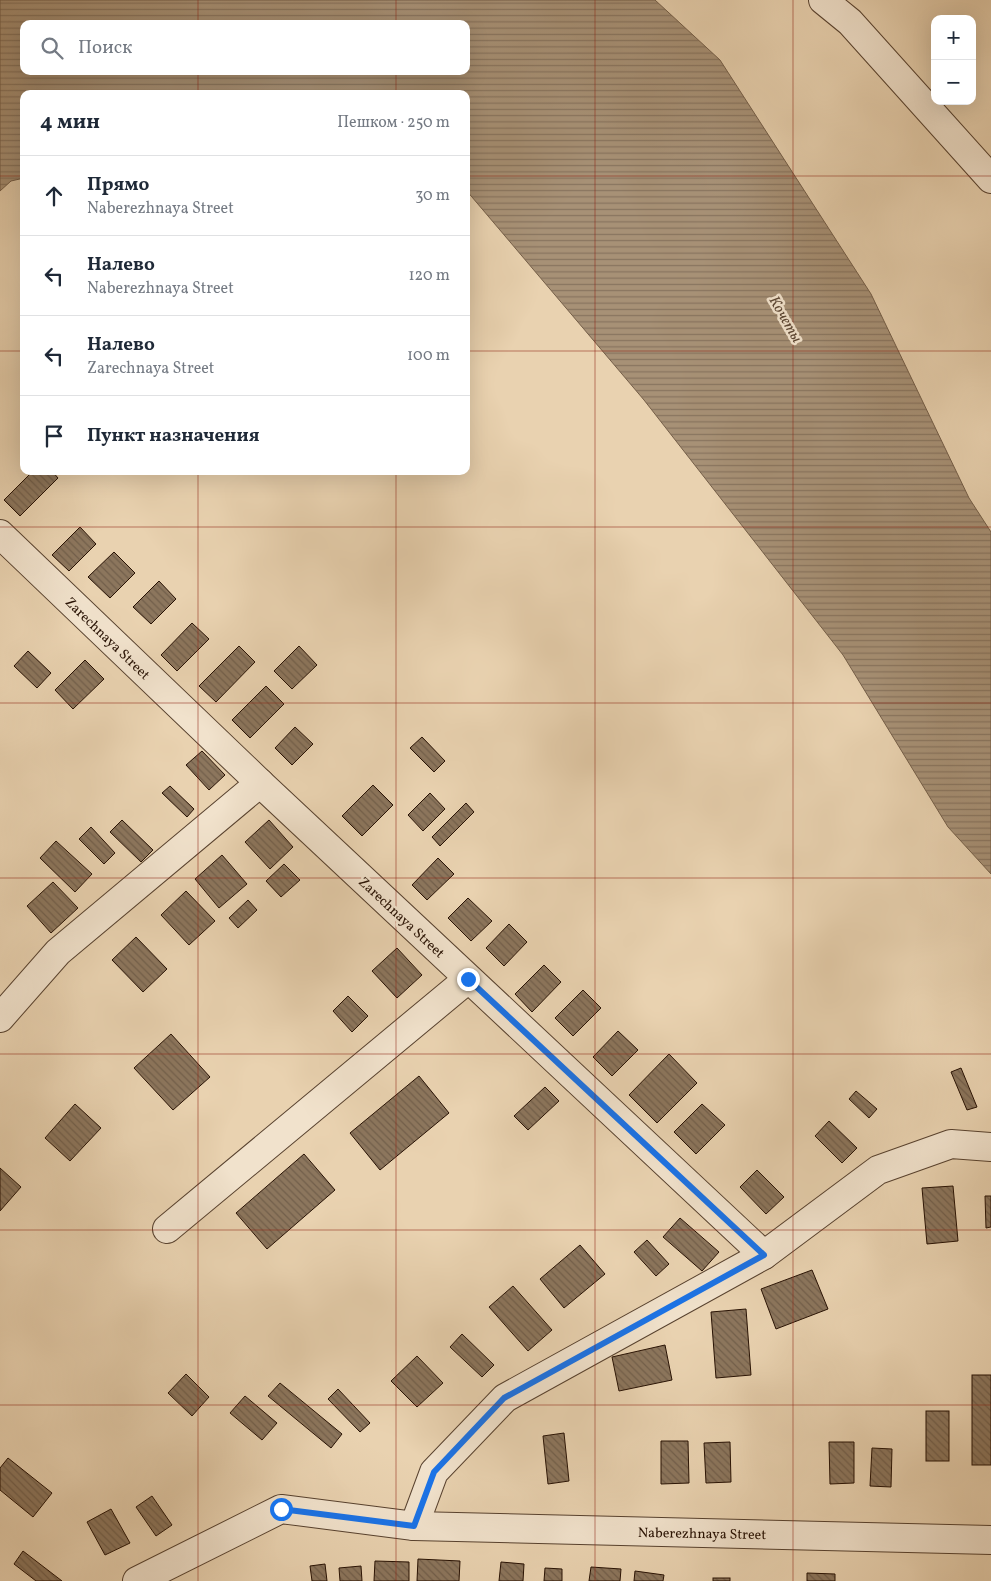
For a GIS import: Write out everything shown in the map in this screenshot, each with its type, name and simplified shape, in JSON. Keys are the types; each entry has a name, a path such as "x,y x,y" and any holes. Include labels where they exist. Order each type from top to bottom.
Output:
{"street":[{"path":"823,0 850,22 991,179"},
{"name":"Zarechnaya Street","path":"0,534 260,783 764,1255"},
{"path":"0,1018 58,952 260,783"},
{"path":"167,1229 468,979"},
{"path":"414,1526 434,1472 504,1398 764,1255 878,1170 951,1144 991,1147"},
{"name":"Naberezhnaya Street","path":"137,1581 281,1509 414,1526 991,1540"}],"water":[{"name":"Кочеты","path":"0,0 655,0 720,60 871,294 969,498 991,532 991,874 948,827 843,655 644,400 470,195 470,90 20,90 20,179 11,181 0,191"}],"building":[{"path":"29,475 55,475 58,478 20,516 4,500"},
{"path":"80,527 96,544 69,571 52,555"},
{"path":"114,552 135,573 110,598 88,577"},
{"path":"159,581 176,599 151,624 133,607"},
{"path":"192,623 209,639 177,671 161,655"},
{"path":"239,646 255,662 216,702 199,686"},
{"path":"299,646 317,665 292,689 274,671"},
{"path":"28,651 51,673 37,688 14,666"},
{"path":"85,660 104,679 73,709 55,690"},
{"path":"266,686 284,704 250,738 232,720"},
{"path":"295,727 313,744 292,765 275,748"},
{"path":"422,737 445,761 434,772 410,748"},
{"path":"202,751 225,775 209,790 186,765"},
{"path":"373,785 393,805 362,836 342,816"},
{"path":"170,786 194,809 187,817 162,793"},
{"path":"430,793 445,809 423,831 408,815"},
{"path":"466,803 474,812 440,846 432,837"},
{"path":"122,820 153,850 141,862 110,832"},
{"path":"269,820 293,847 270,869 245,842"},
{"path":"91,827 115,853 104,864 79,839"},
{"path":"56,841 92,874 75,892 40,858"},
{"path":"222,855 247,884 219,908 195,879"},
{"path":"438,858 454,874 427,900 412,885"},
{"path":"284,864 300,880 281,897 266,881"},
{"path":"53,882 78,908 51,933 27,906"},
{"path":"186,891 215,921 189,945 161,915"},
{"path":"468,898 492,921 471,941 448,918"},
{"path":"248,900 257,910 238,928 229,918"},
{"path":"509,924 527,942 504,966 486,948"},
{"path":"136,937 167,969 143,992 112,960"},
{"path":"397,948 422,975 397,998 372,971"},
{"path":"544,965 561,982 532,1012 515,994"},
{"path":"583,990 601,1008 573,1036 555,1018"},
{"path":"348,996 368,1016 352,1032 333,1011"},
{"path":"618,1031 638,1050 612,1076 593,1057"},
{"path":"171,1034 210,1077 173,1110 134,1068"},
{"path":"669,1054 697,1083 657,1123 629,1095"},
{"path":"961,1068 977,1107 967,1110 951,1072"},
{"path":"419,1076 449,1113 380,1170 350,1133"},
{"path":"545,1087 559,1101 528,1130 514,1116"},
{"path":"856,1091 877,1109 869,1118 849,1099"},
{"path":"75,1104 101,1128 70,1161 45,1138"},
{"path":"702,1104 725,1125 696,1154 674,1132"},
{"path":"829,1121 857,1148 842,1163 815,1136"},
{"path":"304,1154 335,1190 267,1249 236,1213"},
{"path":"0,1168 21,1187 0,1211"},
{"path":"757,1170 784,1197 766,1214 740,1187"},
{"path":"953,1186 958,1241 927,1244 922,1188"},
{"path":"985,1196 991,1196 991,1227 986,1228"},
{"path":"680,1218 719,1252 702,1271 663,1237"},
{"path":"647,1240 669,1264 656,1276 634,1252"},
{"path":"580,1245 605,1274 564,1308 540,1279"},
{"path":"812,1270 828,1309 776,1329 761,1289"},
{"path":"513,1286 552,1330 528,1351 489,1307"},
{"path":"746,1309 751,1375 716,1378 711,1312"},
{"path":"462,1334 494,1365 482,1377 450,1347"},
{"path":"665,1345 672,1380 619,1391 612,1357"},
{"path":"417,1356 443,1383 417,1407 391,1381"},
{"path":"186,1374 209,1397 192,1416 168,1393"},
{"path":"972,1375 991,1375 991,1465 972,1465"},
{"path":"280,1383 342,1434 331,1448 268,1396"},
{"path":"338,1389 370,1423 360,1432 328,1399"},
{"path":"245,1396 277,1423 262,1440 230,1413"},
{"path":"926,1411 949,1411 949,1461 926,1461"},
{"path":"564,1433 569,1481 548,1484 543,1436"},
{"path":"661,1441 688,1441 689,1483 661,1484"},
{"path":"730,1442 731,1482 706,1483 704,1443"},
{"path":"829,1442 854,1442 854,1483 830,1484"},
{"path":"872,1448 892,1449 891,1487 870,1486"},
{"path":"8,1458 52,1493 33,1517 0,1490 0,1468"},
{"path":"152,1496 172,1525 156,1536 136,1507"},
{"path":"111,1509 130,1543 105,1555 87,1522"},
{"path":"23,1551 62,1581 36,1581 14,1564"},
{"path":"418,1559 460,1561 459,1581 417,1581"},
{"path":"375,1561 409,1562 409,1581 374,1581"},
{"path":"501,1562 524,1564 523,1581 499,1581"},
{"path":"325,1564 327,1581 312,1581 310,1566"},
{"path":"361,1566 362,1581 340,1581 339,1568"},
{"path":"591,1567 621,1569 620,1581 589,1581"},
{"path":"545,1568 562,1569 562,1581 544,1581"},
{"path":"635,1571 664,1575 663,1581 634,1581"},
{"path":"807,1573 835,1574 835,1581 807,1581"},
{"path":"713,1578 730,1578 730,1581 713,1581"}],"route":[{"path":"281,1509 414,1526 434,1472 504,1398 764,1255 468,979"}]}
